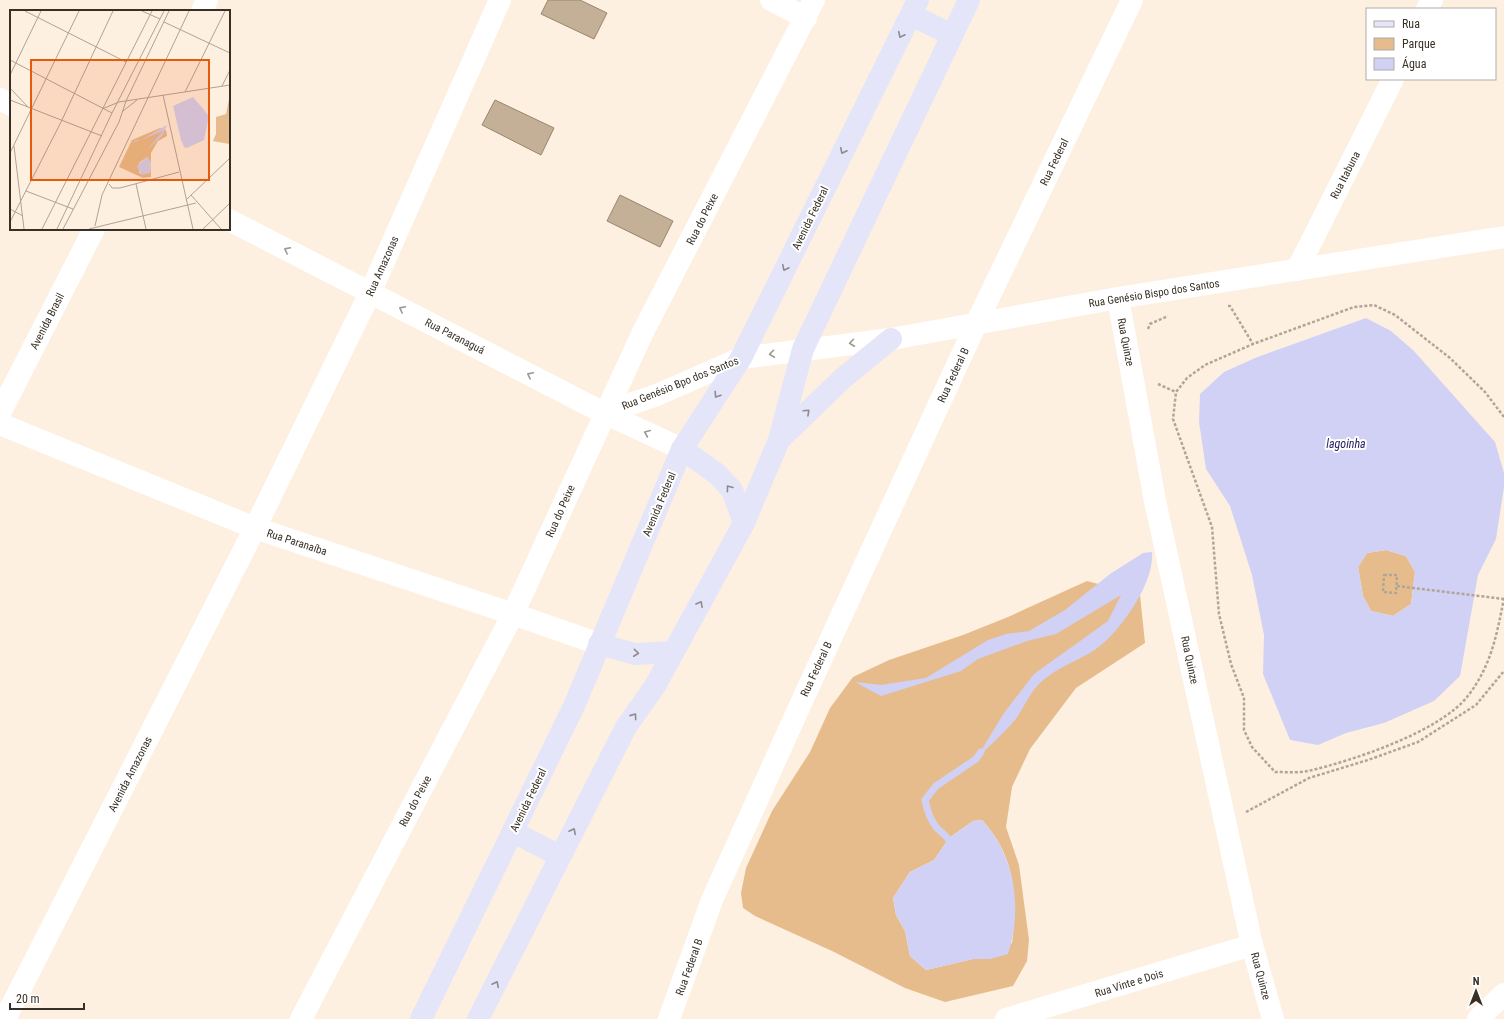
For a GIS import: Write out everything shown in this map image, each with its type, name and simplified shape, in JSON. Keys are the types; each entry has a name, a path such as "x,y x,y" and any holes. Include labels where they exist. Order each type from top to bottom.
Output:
{"main road":[{"path":"478,1019 626,727 655,686 744,523 779,440 803,349 969,0"},
{"path":"914,7 952,35"},
{"name":"Avenida Federal","path":"421,1019 574,706 682,449 741,358 914,7"},
{"path":"779,440 842,378 891,339"},
{"path":"682,449 717,474 732,490 744,523"},
{"path":"599,644 635,654 674,652"},
{"path":"513,832 560,856"}],"street":[{"path":"202,10 207,0"},
{"name":"Rua Amazonas","path":"255,528 370,293 500,0"},
{"path":"771,0 810,9"},
{"name":"Rua Federal","path":"976,324 1132,0"},
{"name":"Rua do Peixe","path":"301,1019 513,614 604,413 643,332 810,9"},
{"name":"Rua Itabuna","path":"1297,270 1392,80"},
{"path":"0,99 10,104"},
{"name":"Rua Paranaguá","path":"230,221 604,413 682,449"},
{"name":"Avenida Brasil","path":"0,413 93,230"},
{"name":"Rua Genésio Bispo dos Santos","path":"803,349 891,339 1118,298 1504,237"},
{"name":"Rua Quinze","path":"1118,298 1155,501 1252,945 1273,1019"},
{"name":"Rua Federal B","path":"669,1019 712,900 805,694 976,324"},
{"name":"Rua Genésio Bpo dos Santos","path":"604,413 657,395 741,358 803,349"},
{"name":"Rua Paranaíba","path":"0,424 255,528 599,644"},
{"name":"Avenida Amazonas","path":"5,1019 255,528"},
{"name":"Rua Vinte e Dois","path":"1006,1019 1252,945"},
{"path":"1478,1019 1504,994"}],"path":[{"path":"1397,586 1504,598 1497,638 1484,671 1466,698 1443,719 1383,748 1307,771 1275,772 1252,747 1244,730 1244,698 1231,664 1219,614 1212,527 1173,419 1176,392 1187,378 1206,365 1253,344 1354,307 1374,305 1395,314 1450,358 1484,392 1504,417"},
{"path":"1222,307 1230,306 1253,344"},
{"path":"1145,335 1150,324 1167,316 1175,315"},
{"path":"1155,382 1176,392"},
{"path":"1384,575 1397,575 1396,593 1383,592 1384,575"},
{"path":"1226,826 1256,806 1310,778 1368,760 1418,742 1476,705 1504,671"}],"green space":[{"path":"1386,550 1406,556 1415,572 1411,604 1393,616 1371,611 1363,596 1358,567 1367,553"},
{"path":"1087,581 1140,595 1145,643 1076,688 1030,749 1012,787 1006,827 1019,865 1029,940 1027,961 1013,986 945,1002 905,988 832,951 755,916 743,908 741,893 746,868 772,811 810,752 830,708 853,677 889,660 963,635 1008,617","holes":["982,820 993,834 1008,862 1012,877 1014,893 1014,926 1012,943 990,959 973,959 926,970 910,956 905,931 896,915 893,898 910,872 934,860 949,838 973,821"]}],"water":[{"name":"lagoinha","path":"1366,318 1391,331 1413,350 1495,442 1504,473 1504,487 1496,539 1478,575 1460,676 1434,701 1384,723 1346,733 1318,745 1290,740 1263,674 1264,635 1252,575 1230,506 1206,469 1199,422 1200,394 1224,372 1255,358","holes":["1386,550 1406,556 1415,572 1411,604 1393,616 1371,611 1363,596 1358,567 1367,553"]},
{"path":"1152,552 1151,565 1141,594 1112,635 1090,653 1046,677 1033,691 1015,720 976,759 1004,713 1034,674 1108,621 1121,595 1056,634 1027,641 978,659 961,671 881,696 855,682 881,685 926,678 988,640 1006,634 1029,631 1065,610 1110,574 1143,553"},
{"path":"982,820 993,834 1002,850 1009,866 1013,883 1015,919 1013,937 1008,954 990,959 973,959 926,970 910,956 905,931 896,915 893,898 910,872 934,860 949,838 973,821"}],"building":[{"path":"548,0 580,0 607,13 594,39 541,14"},
{"path":"495,100 554,128 541,155 482,125"},
{"path":"620,195 673,221 660,247 607,221"}],"waterway":[{"path":"952,846 949,840 932,821 925,800 936,786 976,759 981,752"}]}
